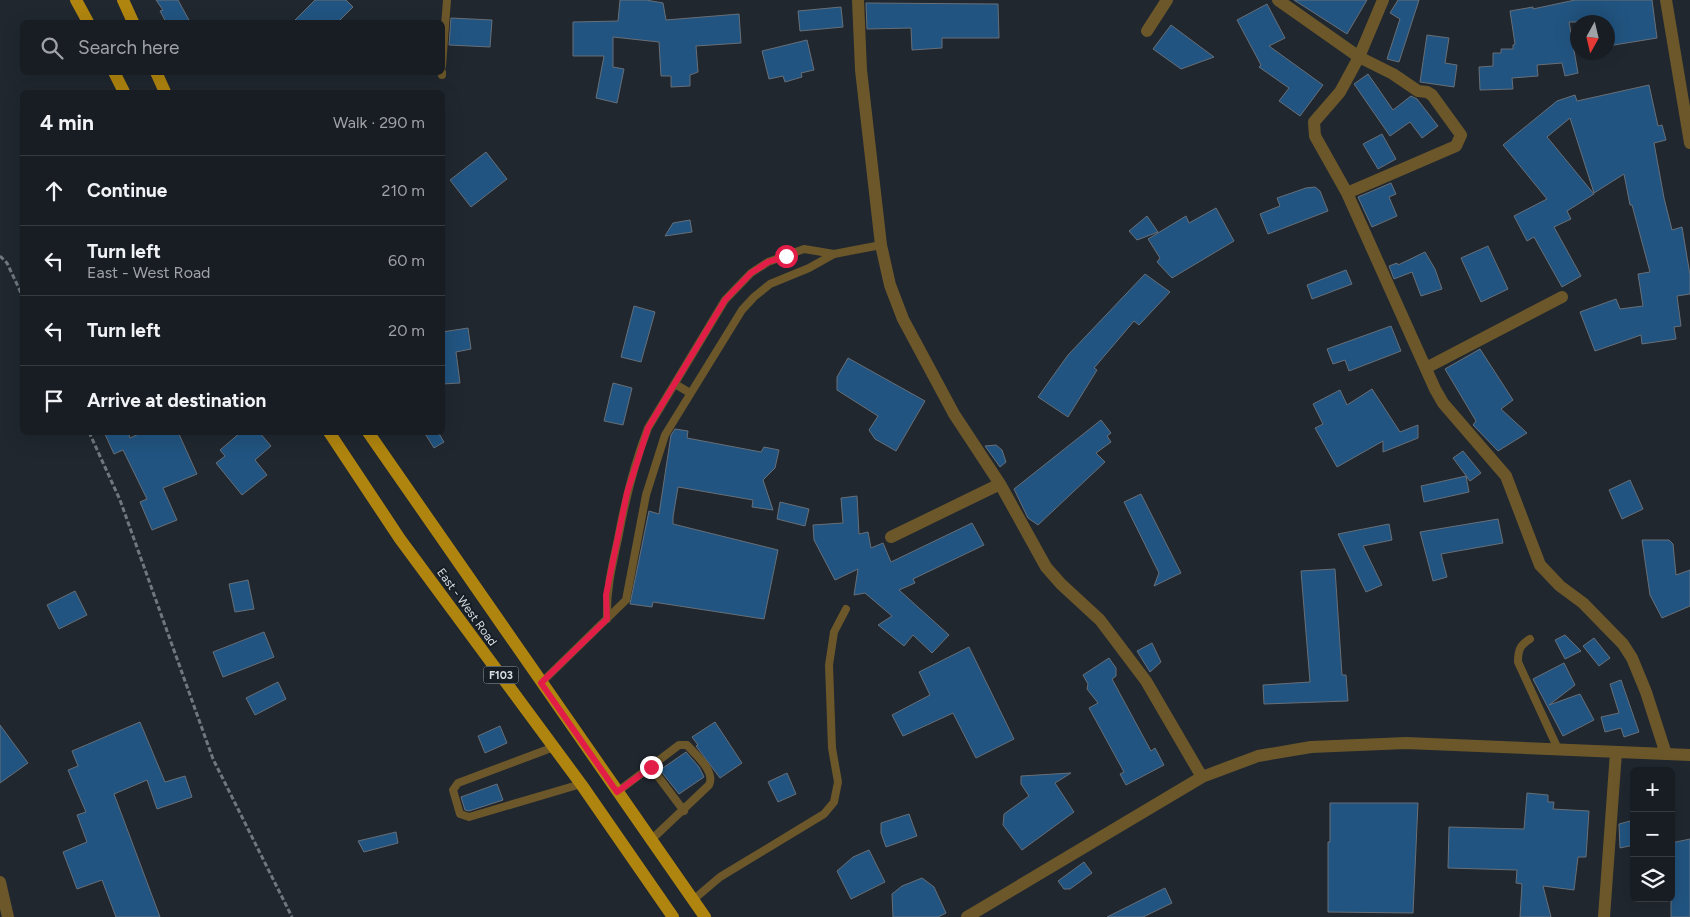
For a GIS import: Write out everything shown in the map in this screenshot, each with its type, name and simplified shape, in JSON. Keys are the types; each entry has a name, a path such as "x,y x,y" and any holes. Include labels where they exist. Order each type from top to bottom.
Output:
{"main road":[{"path":"76,0 87,20"},
{"path":"123,0 132,20"},
{"path":"116,75 123,90"},
{"path":"157,75 164,90"},
{"name":"East - West Road","path":"331,435 400,539 581,784 673,917"},
{"name":"East - West Road","path":"370,435 705,917"}],"street":[{"path":"858,0 862,70 882,246 890,285 904,319 954,414 1000,484 1046,567 1061,584 1100,620 1146,681 1202,777"},
{"path":"1147,31 1167,0"},
{"path":"1278,0 1359,57 1393,74 1418,91 1432,95 1461,135 1456,146 1347,193"},
{"path":"1383,0 1359,57 1340,92 1314,122 1313,129 1347,193 1443,403 1506,476 1540,565 1560,586 1583,603 1623,644 1632,658 1646,692 1666,754"},
{"path":"1666,0 1690,143"},
{"path":"1426,368 1562,297"},
{"path":"891,537 1000,484"},
{"path":"967,917 1202,777 1258,756 1311,747 1406,743 1690,754"},
{"path":"1604,917 1616,752"},
{"path":"0,882 8,917"}],"lane":[{"path":"445,26 447,0"},
{"path":"607,619 606,595 627,493 648,428 725,300 751,273 768,262 804,249 834,254 882,246"},
{"path":"541,683 626,600 646,495 658,450 690,393 742,310 770,284 809,268 834,254"},
{"path":"675,384 690,393"},
{"path":"694,900 720,877 824,814 834,802 838,782 832,748 829,664 834,632 846,609"},
{"path":"1530,639 1518,651 1518,662 1558,749"},
{"path":"617,792 684,744 703,764 711,781 684,811 651,840"},
{"path":"554,747 458,783 453,790 460,814 469,817 581,784"},
{"path":"651,767 684,811"}],"path":[{"path":"0,256 7,263 20,291"},
{"path":"90,435 120,500 213,759 292,917"}],"building":[{"path":"156,0 178,0 189,20 165,20 160,11 163,10"},
{"path":"315,0 346,0 353,7 340,20 295,20"},
{"path":"620,0 646,0 663,3 666,20 739,14 741,43 696,46 698,72 690,75 690,86 671,87 671,76 661,76 659,42 613,37 613,67 624,69 617,103 596,98 604,56 573,56 573,22 618,21"},
{"path":"1294,0 1367,0 1347,34"},
{"path":"1398,0 1419,0 1399,62 1387,59 1400,19 1390,13"},
{"path":"1575,0 1652,0 1657,38 1615,45 1615,15 1570,15 1570,60 1576,60 1578,73 1565,76 1562,63 1537,65 1538,76 1512,78 1513,89 1480,90 1479,67 1493,66 1493,53 1501,53 1501,49 1513,49 1515,44 1510,11 1533,7 1533,9"},
{"path":"866,3 998,4 999,38 942,38 942,48 912,50 911,28 867,29"},
{"path":"1267,4 1285,38 1269,46 1323,85 1300,116 1279,101 1289,88 1259,67 1261,65 1237,20"},
{"path":"841,7 843,27 800,31 798,11"},
{"path":"451,18 492,20 490,47 449,45"},
{"path":"1171,25 1214,57 1181,69 1153,49"},
{"path":"1427,35 1449,38 1445,63 1457,65 1454,87 1420,82"},
{"path":"807,40 814,70 801,73 802,77 785,82 783,76 769,79 762,51"},
{"path":"1368,74 1393,110 1411,96 1417,99 1438,126 1422,138 1410,122 1390,136 1354,84"},
{"path":"1649,85 1658,126 1662,125 1666,140 1654,143 1664,198 1672,230 1682,227 1690,275 1690,294 1677,296 1681,326 1674,327 1676,339 1642,344 1641,335 1595,351 1580,312 1616,299 1620,309 1643,306 1638,274 1650,272 1632,205 1630,205 1624,174 1594,193 1570,118 1547,137 1594,194 1567,211 1571,219 1554,227 1581,276 1562,287 1534,237 1527,241 1514,216 1547,199 1503,145 1557,101 1575,95 1577,101"},
{"path":"1382,134 1396,159 1378,169 1363,144"},
{"path":"486,152 507,179 471,207 450,180"},
{"path":"1391,183 1396,194 1389,197 1397,216 1372,227 1358,197"},
{"path":"1315,187 1320,191 1328,211 1268,234 1260,214 1280,206 1277,198 1306,188"},
{"path":"1216,208 1234,241 1172,278 1157,262 1160,258 1148,239 1186,216 1189,223"},
{"path":"1147,216 1158,232 1137,240 1129,231"},
{"path":"690,220 692,232 665,236 673,223"},
{"path":"1488,246 1508,289 1481,302 1461,258"},
{"path":"1425,252 1435,269 1442,289 1421,296 1412,272 1394,279 1389,266 1397,263 1398,265"},
{"path":"1346,270 1352,284 1312,299 1307,285"},
{"path":"1145,274 1170,292 1139,325 1134,321 1094,368 1097,370 1068,417 1038,397 1068,355"},
{"path":"634,306 655,312 641,362 621,357"},
{"path":"1391,326 1401,351 1349,371 1345,360 1333,364 1327,349"},
{"path":"468,328 471,349 456,352 460,383 445,384 445,332"},
{"path":"1480,349 1513,400 1501,409 1527,433 1498,451 1473,425 1476,421 1445,369"},
{"path":"848,358 925,401 896,451 875,439 869,430 878,416 837,390 837,377"},
{"path":"613,383 632,388 623,425 604,421"},
{"path":"1372,389 1400,432 1418,425 1418,438 1383,452 1383,441 1337,467 1315,428 1323,424 1313,404 1340,390 1347,405"},
{"path":"1101,420 1111,433 1107,436 1111,442 1096,453 1105,462 1038,525 1028,518 1014,489"},
{"path":"675,429 688,431 687,438 761,452 764,447 779,450 775,468 763,480 773,510 752,507 753,500 678,487 673,517 673,524 778,550 764,619 653,602 652,607 630,604 649,511 659,514 671,435"},
{"path":"105,435 129,435 130,438 136,435 179,435 197,474 163,488 177,520 152,530 140,502 147,499 123,450 114,454"},
{"path":"238,435 262,435 271,446 255,460 267,475 242,495 216,463 225,456 220,450"},
{"path":"426,435 440,435 444,442 434,448"},
{"path":"996,445 1002,450 1006,462 1000,467 985,446"},
{"path":"1463,451 1481,473 1470,481 1453,458"},
{"path":"1466,476 1469,492 1424,502 1421,486"},
{"path":"1630,480 1643,509 1622,519 1609,490"},
{"path":"1141,494 1181,573 1154,586 1159,573 1124,502"},
{"path":"857,496 859,534 868,532 871,548 883,543 891,562 972,523 984,545 913,579 915,583 899,590 949,635 932,653 913,635 904,646 878,625 892,616 865,593 854,595 858,569 835,580 814,540 813,525 843,523 841,498"},
{"path":"780,502 809,509 805,526 777,519"},
{"path":"1498,519 1503,543 1441,554 1447,577 1433,581 1420,532"},
{"path":"1389,524 1392,540 1363,546 1382,585 1366,592 1338,534"},
{"path":"1642,540 1669,540 1673,544 1676,575 1690,570 1690,606 1662,618 1650,595"},
{"path":"1335,569 1342,675 1346,675 1348,701 1264,704 1263,685 1310,682 1301,571"},
{"path":"248,580 254,609 235,612 229,584"},
{"path":"75,591 87,615 59,629 47,605"},
{"path":"264,632 274,657 223,677 213,652"},
{"path":"1565,635 1581,651 1565,659 1555,640"},
{"path":"1594,638 1610,658 1599,666 1583,646"},
{"path":"1152,643 1161,662 1150,672 1137,651"},
{"path":"969,647 1014,739 976,758 953,713 903,736 892,715 930,695 919,672"},
{"path":"1109,658 1116,668 1116,676 1112,679 1151,751 1155,748 1164,765 1126,785 1120,774 1124,772 1089,708 1098,703 1087,689 1088,684 1083,675"},
{"path":"1564,663 1575,685 1549,705 1580,694 1594,720 1563,736 1533,679"},
{"path":"1621,680 1639,732 1624,737 1621,728 1605,732 1601,717 1619,713 1610,684"},
{"path":"278,682 286,699 255,715 246,698"},
{"path":"140,722 165,782 185,776 192,797 157,809 147,780 114,794 160,917 116,917 102,880 77,889 63,852 87,842 77,815 86,812 68,770 78,766 72,751"},
{"path":"715,722 742,763 720,778 696,746 698,745 692,737"},
{"path":"0,725 28,763 0,783"},
{"path":"500,726 507,743 485,753 478,736"},
{"path":"686,752 699,767 704,777 679,794 660,770"},
{"path":"787,773 796,794 778,802 768,782"},
{"path":"1071,773 1055,783 1074,812 1022,850 1003,825 1004,814 1029,796 1021,784 1021,776"},
{"path":"497,784 503,800 469,811 465,810 461,797"},
{"path":"1527,793 1548,795 1548,802 1554,802 1553,809 1589,811 1586,857 1578,857 1574,890 1543,886 1551,917 1520,917 1522,884 1516,883 1517,870 1448,868 1449,827 1524,829"},
{"path":"1330,803 1418,803 1413,913 1328,912"},
{"path":"909,814 917,836 886,847 881,833 881,823"},
{"path":"1630,821 1630,846 1620,848 1619,824"},
{"path":"396,832 398,843 364,852 358,841"},
{"path":"1690,839 1690,917 1671,917 1671,902 1675,902 1675,842"},
{"path":"869,850 885,882 851,899 837,871 853,857"},
{"path":"1084,862 1092,873 1070,889 1064,889 1058,881"},
{"path":"922,878 934,887 946,913 938,917 893,917 892,894 902,886"},
{"path":"1165,888 1172,903 1143,917 1107,917"}],"route":[{"path":"651,767 617,792 541,683 607,619 606,595 627,493 648,428 725,300 751,273 768,262 786,256"}]}
